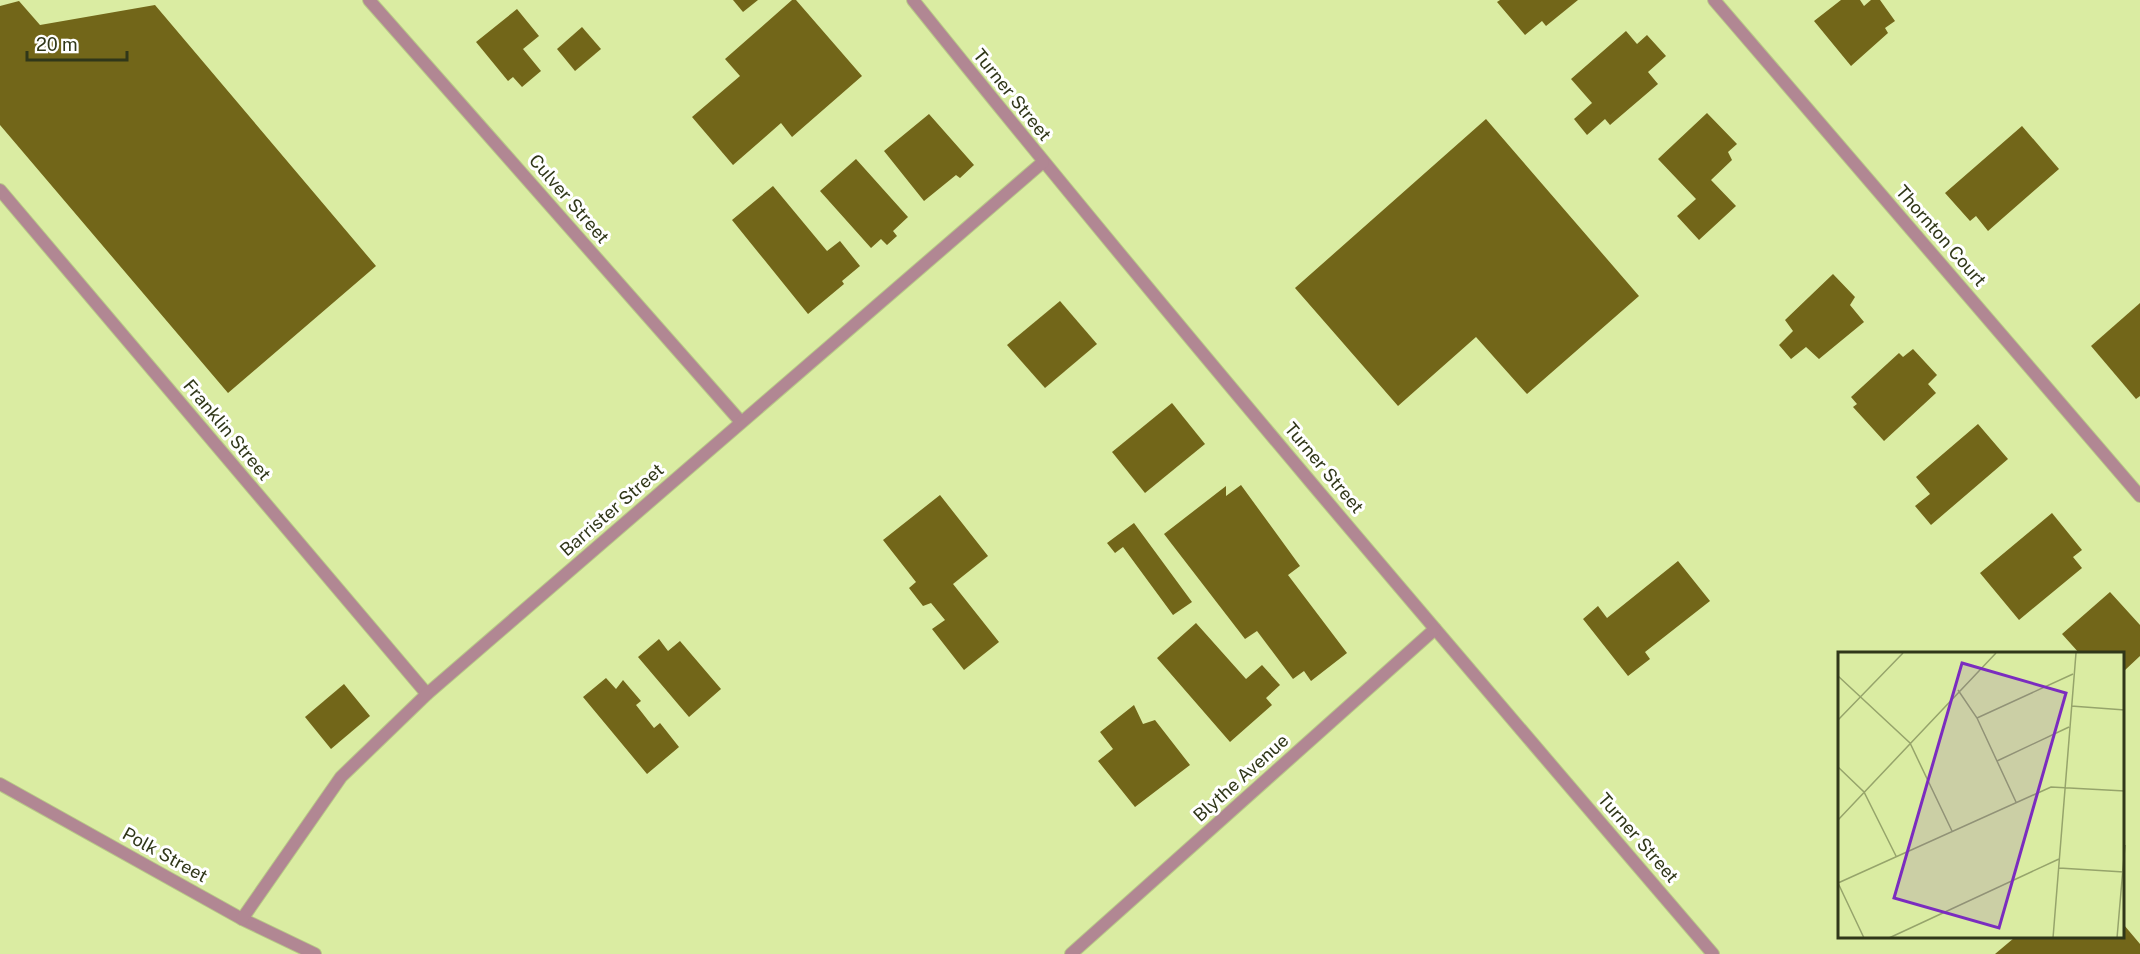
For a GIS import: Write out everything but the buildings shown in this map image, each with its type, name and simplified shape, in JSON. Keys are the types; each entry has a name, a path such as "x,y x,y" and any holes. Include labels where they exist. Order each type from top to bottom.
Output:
{"street":[{"name":"Culver Street","path":"369,0 741,422"},
{"name":"Turner Street","path":"913,0 1043,162 1435,629 1713,954"},
{"name":"Thornton Court","path":"1714,0 2140,496"},
{"name":"Barrister Street","path":"242,919 341,777 427,694 1043,162"},
{"name":"Franklin Street","path":"0,190 427,694"},
{"name":"Blythe Avenue","path":"1071,954 1435,629"},
{"name":"Polk Street","path":"0,784 242,919 315,954"}]}
